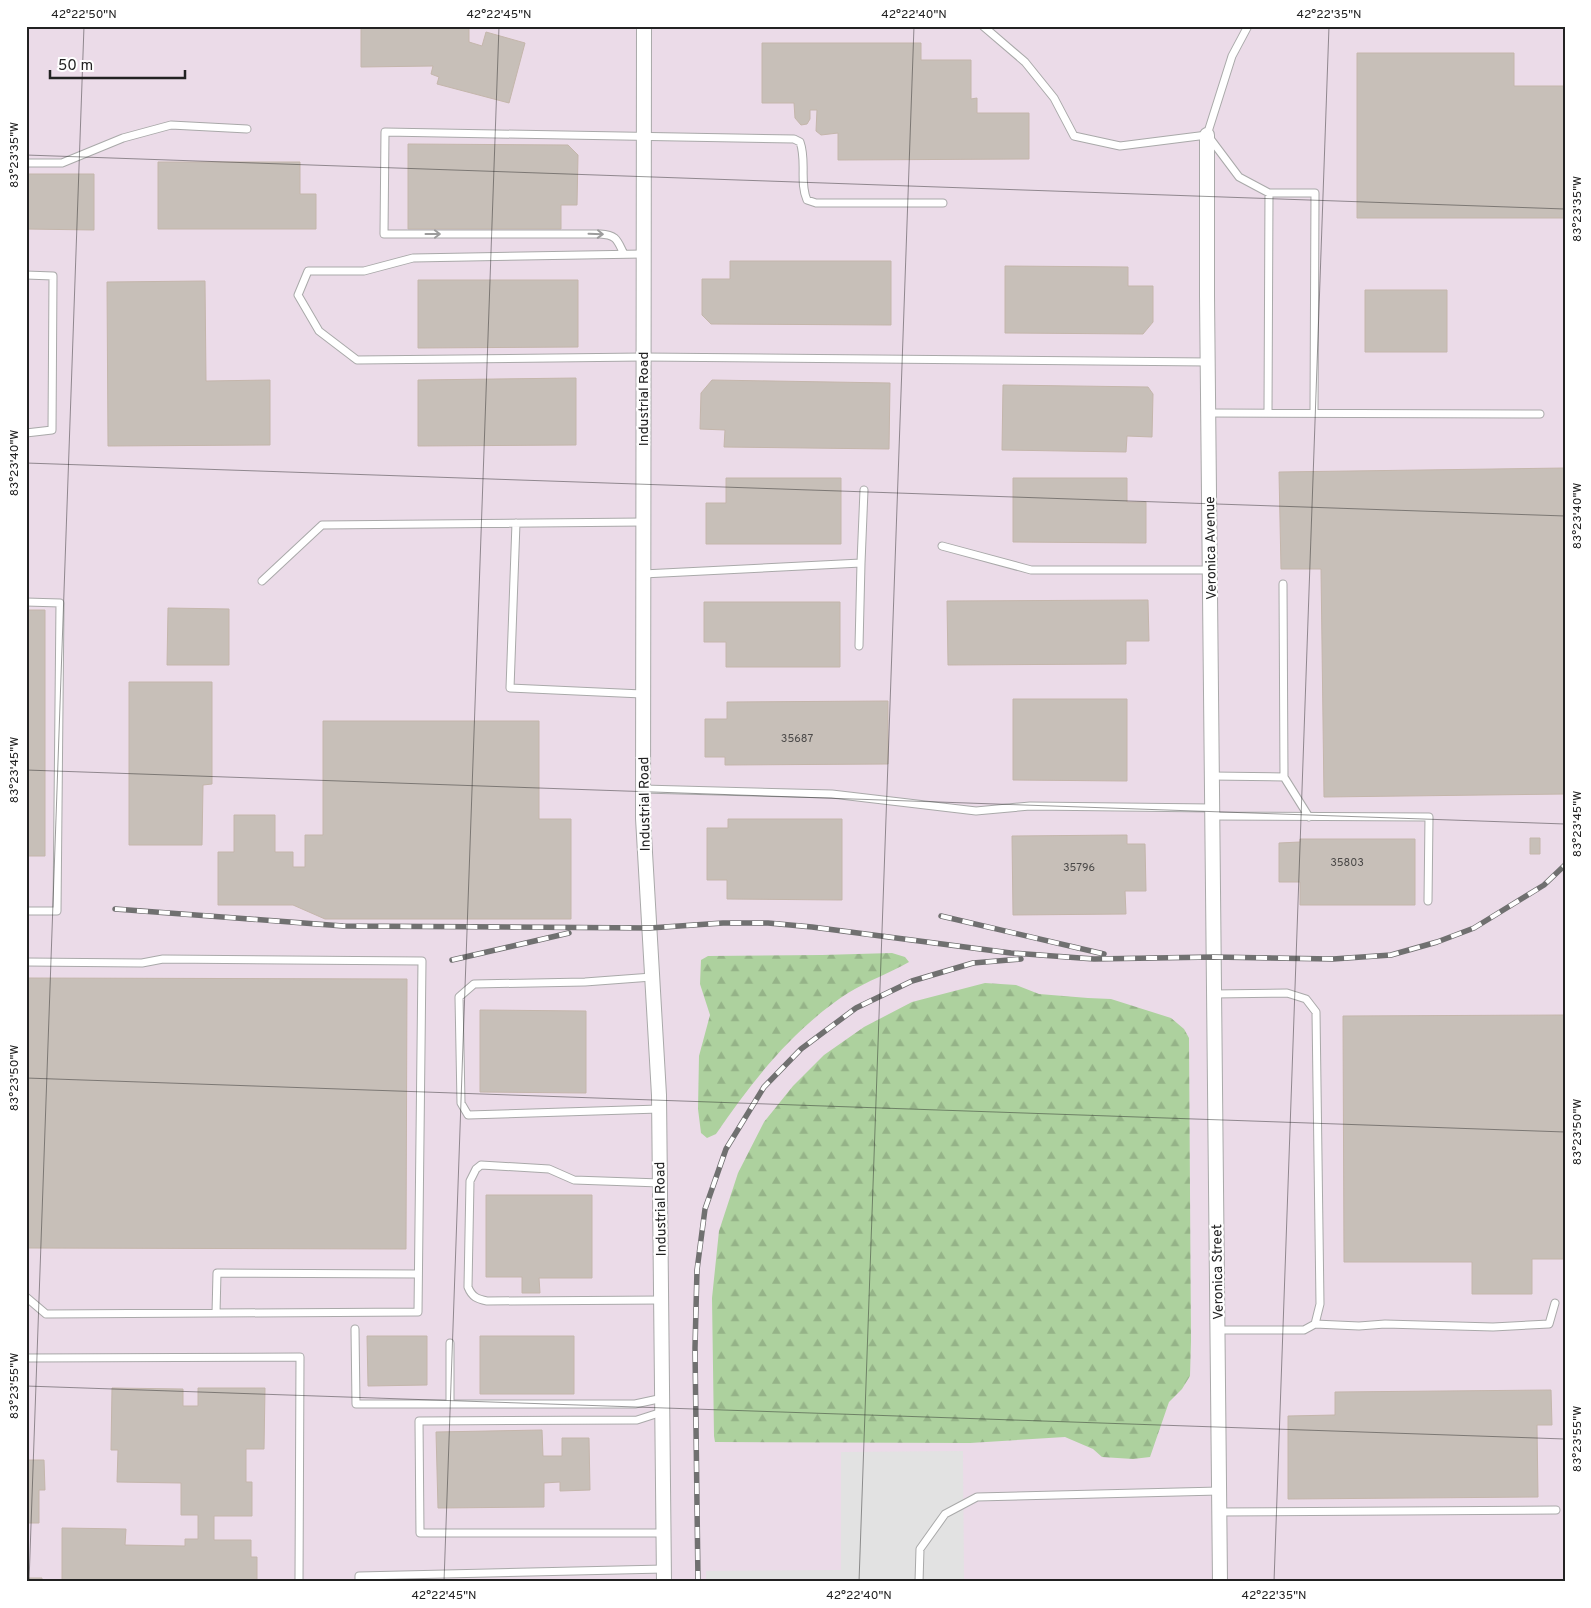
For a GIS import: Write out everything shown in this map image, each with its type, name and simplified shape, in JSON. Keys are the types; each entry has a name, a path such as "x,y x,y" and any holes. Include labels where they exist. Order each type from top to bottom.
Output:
{"street":[{"name":"Industrial Road","path":"644,26 643,818 659,1109 664,1575"},
{"name":"Veronica Avenue","path":"1208,135 1208,413 1214,962"},
{"name":"Veronica Street","path":"1214,962 1220,1582"}],"lane":[{"path":"983,26 1025,62 1054,98 1074,136 1120,146 1208,135"},
{"path":"1208,135 1232,56 1248,26"},
{"path":"26,163 62,163 123,138 171,125 247,129"},
{"path":"624,254 617,238 608,234 384,234 385,132 794,139 800,142 803,151 804,187 807,200 816,203 943,203"},
{"path":"1208,135 1239,177 1269,193 1315,193 1314,413"},
{"path":"1268,413 1269,193"},
{"path":"643,254 413,258 364,271 308,271 298,295 319,331 357,360 643,357 1208,362"},
{"path":"26,275 54,276 52,430 26,433"},
{"path":"1208,413 1540,414"},
{"path":"859,646 860,563 864,490"},
{"path":"262,581 322,525 643,522"},
{"path":"516,523 510,688 642,694"},
{"path":"942,546 1031,570 1210,570"},
{"path":"643,574 860,563"},
{"path":"1283,584 1284,777 1310,816"},
{"path":"26,602 60,603 57,911 26,911"},
{"path":"1212,776 1284,777"},
{"path":"643,789 832,794 976,811 1030,806 1310,816 1429,817 1428,901"},
{"path":"26,962 142,963 162,960 422,961 418,1312 46,1314 26,1297"},
{"path":"652,977 585,982 474,984 459,997 461,1103 468,1115 659,1109"},
{"path":"1214,994 1286,993 1306,999 1316,1012 1320,1304 1315,1324"},
{"path":"660,1183 574,1180 549,1170 481,1165 476,1169 470,1181 468,1287 471,1295 477,1299 487,1301 662,1300"},
{"path":"216,1313 217,1273 418,1274"},
{"path":"1217,1330 1304,1330 1315,1324 1493,1327 1549,1324 1555,1303"},
{"path":"355,1330 356,1404 663,1405"},
{"path":"450,1342 450,1404"},
{"path":"26,1358 300,1358 299,1582"},
{"path":"663,1405 637,1420 420,1421 420,1533 663,1533"},
{"path":"920,1582 920,1549 945,1514 977,1496 1219,1491"},
{"path":"1219,1512 1556,1510"},
{"path":"359,1582 359,1576 664,1575"}],"shaded area":[{"path":"26,26 1565,26 1565,1582 26,1582"},
{"path":"963,1451 964,1582 706,1582 706,1571 841,1570 841,1452"}],"green space":[{"path":"892,953 905,957 909,962 855,989 828,1007 792,1039 759,1075 716,1134 707,1138 701,1133 698,1109 699,1056 710,1015 700,984 701,960 708,956"},
{"path":"985,983 1016,985 1039,994 1111,999 1171,1018 1184,1029 1189,1038 1190,1376 1182,1389 1169,1402 1150,1457 1133,1459 1102,1457 1093,1449 1065,1437 970,1443 715,1442 712,1298 719,1231 738,1173 764,1122 793,1086 824,1055 864,1027 912,1002"}],"building":[{"path":"361,26 469,26 469,42 482,46 486,32 525,43 509,103 437,84 439,77 431,74 433,66 361,67"},
{"path":"762,43 921,43 921,60 971,60 971,99 977,98 977,113 1029,113 1029,159 838,160 838,133 821,135 816,131 817,110 810,110 810,119 807,124 801,125 795,118 794,103 762,103"},
{"path":"1357,53 1514,53 1514,86 1565,86 1565,218 1357,218"},
{"path":"408,144 568,145 578,155 577,205 561,205 561,229 408,229"},
{"path":"158,162 300,162 300,194 316,194 316,229 158,229"},
{"path":"26,174 94,174 94,230 26,229"},
{"path":"730,261 891,261 891,325 711,324 702,315 702,279 730,279"},
{"path":"1005,266 1128,267 1128,286 1153,286 1153,322 1143,334 1005,333"},
{"path":"418,280 578,280 578,347 418,348"},
{"path":"205,281 206,381 270,380 270,445 108,446 107,282"},
{"path":"1365,290 1447,290 1447,352 1365,352"},
{"path":"576,378 576,445 418,446 418,380"},
{"path":"712,380 890,383 889,449 724,447 725,430 700,429 701,393"},
{"path":"1003,385 1148,387 1153,394 1152,437 1127,436 1126,452 1002,450"},
{"path":"1565,468 1565,794 1324,797 1321,569 1281,569 1279,472"},
{"path":"726,478 841,478 841,544 706,544 706,503 726,503"},
{"path":"1013,478 1127,478 1127,502 1146,502 1146,543 1013,542"},
{"path":"1148,600 1149,641 1126,641 1126,664 948,665 947,601"},
{"path":"704,602 840,602 840,667 726,667 726,642 704,642"},
{"path":"168,608 229,609 229,665 167,665"},
{"path":"26,610 45,610 45,856 26,856"},
{"path":"129,682 212,682 212,784 203,785 202,845 129,845"},
{"path":"1013,699 1127,699 1127,781 1013,780"},
{"path":"888,701 888,764 725,765 725,757 705,757 705,719 727,719 727,702"},
{"path":"323,721 539,721 539,819 571,819 571,919 325,919 293,905 218,905 218,852 234,852 234,815 275,815 275,852 293,852 293,867 305,867 305,835 323,835"},
{"path":"728,819 842,819 842,900 727,899 727,880 707,880 707,828 728,828"},
{"path":"1127,835 1127,844 1145,844 1146,891 1125,891 1126,914 1013,915 1012,836"},
{"path":"1530,838 1540,838 1540,854 1530,854"},
{"path":"1300,839 1415,839 1415,905 1300,905 1300,882 1279,882 1279,843 1300,842"},
{"path":"26,978 407,979 406,1249 26,1248"},
{"path":"480,1010 586,1011 586,1093 480,1092"},
{"path":"1565,1015 1565,1259 1532,1259 1532,1294 1472,1294 1472,1262 1344,1262 1343,1016"},
{"path":"486,1195 592,1195 592,1278 539,1278 540,1293 522,1293 522,1277 486,1277"},
{"path":"367,1336 427,1336 427,1385 368,1386"},
{"path":"480,1336 574,1336 574,1394 480,1394"},
{"path":"112,1388 183,1389 183,1406 198,1406 198,1388 265,1388 264,1449 246,1449 246,1482 252,1482 252,1516 214,1516 214,1540 251,1540 251,1557 257,1557 257,1582 62,1582 62,1528 126,1529 125,1545 185,1546 185,1539 198,1539 198,1515 181,1515 181,1483 117,1482 118,1450 111,1450"},
{"path":"1551,1390 1552,1425 1537,1425 1538,1497 1288,1499 1288,1416 1335,1415 1335,1392"},
{"path":"542,1430 543,1456 562,1456 562,1438 589,1438 590,1490 560,1491 560,1482 544,1483 544,1507 438,1508 436,1432"},
{"path":"26,1460 44,1460 45,1490 39,1490 39,1523 26,1523"},
{"path":"26,1578 42,1578 42,1582 26,1582"}],"railway":[{"path":"115,909 343,926 650,928 723,923 768,923 1011,953 1094,959 1213,957 1333,959 1391,955 1437,942 1474,928 1544,885 1565,865"},
{"path":"941,916 1104,954"},
{"path":"452,960 569,933"},
{"path":"698,1582 695,1348 697,1270 705,1209 726,1149 764,1087 801,1049 856,1008 912,981 973,963 1021,959"}]}
